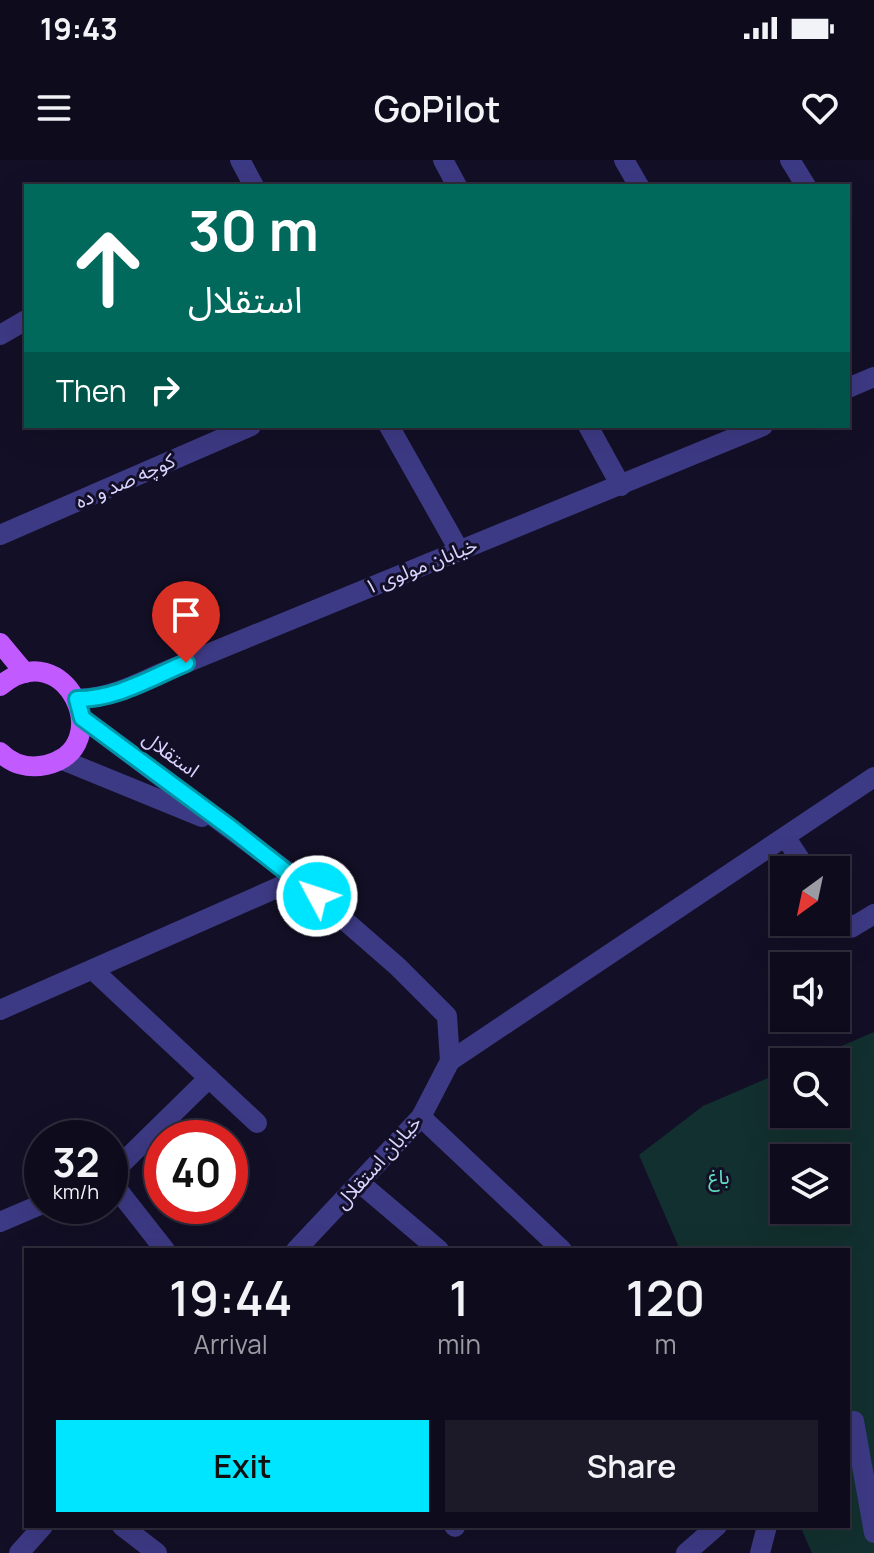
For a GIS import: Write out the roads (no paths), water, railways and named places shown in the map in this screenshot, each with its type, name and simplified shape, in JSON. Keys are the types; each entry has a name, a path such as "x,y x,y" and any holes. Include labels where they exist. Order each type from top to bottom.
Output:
{"main road":[{"path":"0,643 25,673"},
{"path":"0,686 25,673 46,673 56,677 79,708 81,728 73,746 60,759 42,766 0,768"},
{"path":"0,752 22,765"}],"street":[{"path":"240,160 253,184"},
{"path":"443,160 456,184"},
{"path":"624,160 638,184"},
{"path":"790,160 805,184"},
{"path":"0,335 24,321"},
{"path":"850,387 874,377"},
{"name":"کوچه صد و ده","path":"0,535 246,428"},
{"path":"390,428 459,550"},
{"path":"589,428 621,486"},
{"name":"خیابان مولوی ۱","path":"79,708 758,428"},
{"name":"استقلال","path":"79,708 232,829"},
{"path":"60,759 232,829 297,879 397,966 447,1016 450,1061 874,777"},
{"path":"786,838 798,856"},
{"path":"0,1010 297,879"},
{"path":"850,927 874,914"},
{"path":"93,970 257,1123"},
{"name":"خیابان استقلال","path":"298,1248 421,1117 450,1061"},
{"path":"128,1160 209,1078"},
{"path":"421,1117 560,1248"},
{"path":"360,1183 437,1248"},
{"path":"128,1202 163,1248"},
{"path":"0,1222 24,1212"},
{"path":"874,1412 851,1423 874,1533"},
{"path":"19,1553 41,1528"},
{"path":"125,1528 157,1553"},
{"path":"686,1553 715,1528"},
{"path":"760,1553 766,1528"}],"park label":[{"name":"باغ","path":"719,1177"}]}
